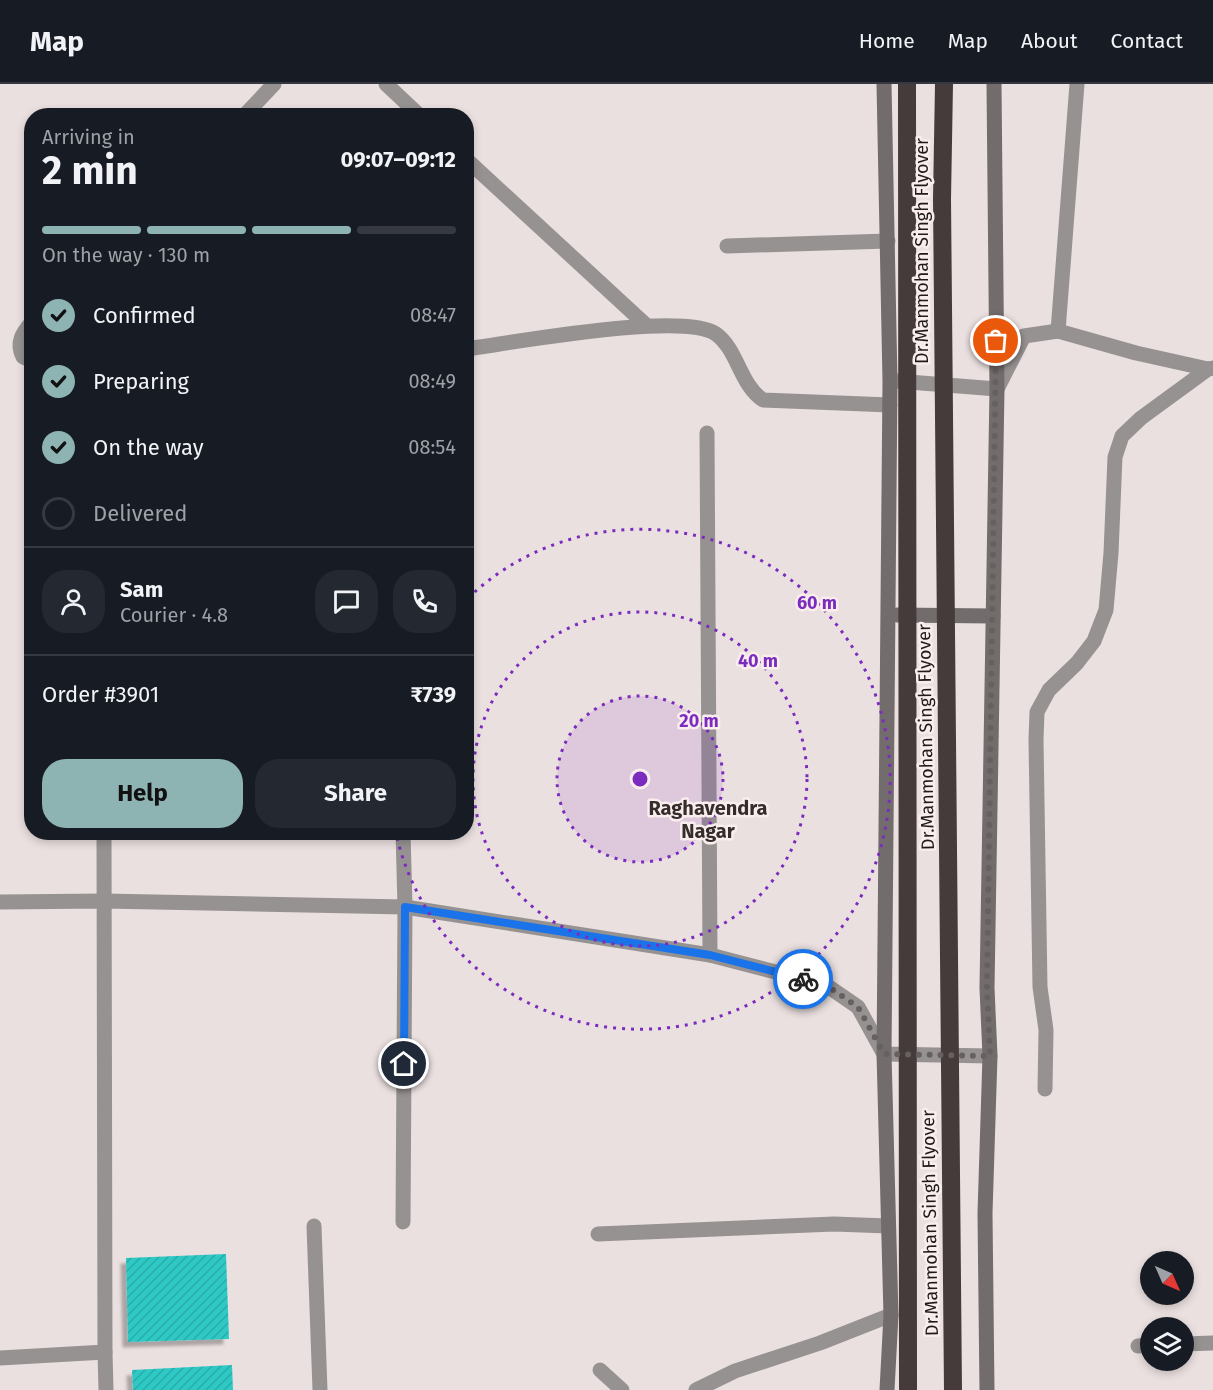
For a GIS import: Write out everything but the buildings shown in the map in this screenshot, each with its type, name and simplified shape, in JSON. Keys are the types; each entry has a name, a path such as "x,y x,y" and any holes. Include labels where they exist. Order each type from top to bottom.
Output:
{"highway":[{"name":"Dr.Manmohan Singh Flyover","path":"907,84 908,1390"},
{"name":"Dr.Manmohan Singh Flyover","path":"944,84 942,211 953,1390"}],"street":[{"path":"252,108 274,84"},
{"path":"386,84 412,108"},
{"path":"884,84 890,381 884,1054 891,1315 887,1390"},
{"path":"987,1390 985,1212 990,1056 987,988 997,389 994,84"},
{"path":"1058,331 1077,84"},
{"path":"474,166 646,325"},
{"path":"727,246 888,241"},
{"path":"474,348 646,325 700,327 716,334 729,349 753,394 763,400 890,405"},
{"path":"997,389 1024,336 1058,331 1136,353 1211,369"},
{"path":"24,332 19,349 24,357"},
{"path":"1045,1089 1046,1030 1040,987 1037,712 1049,690 1077,663 1094,641 1106,610 1115,457 1122,436 1141,418 1211,369"},
{"path":"890,381 997,389"},
{"path":"707,433 710,955"},
{"path":"888,615 993,616"},
{"path":"104,840 106,1390"},
{"path":"403,840 405,907 403,1222"},
{"path":"0,902 104,901 405,907 710,955 826,985 858,1007 884,1054"},
{"path":"884,1054 990,1056"},
{"path":"598,1234 834,1224 888,1226"},
{"path":"314,1226 320,1390"},
{"path":"696,1390 735,1371 820,1343 891,1315"},
{"path":"1194,1344 1213,1343"},
{"path":"0,1358 105,1352"},
{"path":"600,1370 622,1390"}],"way so far":[{"path":"803,979 826,985 858,1007 884,1054 990,1056 987,988 996,341"}],"district":[{"name":"Raghavendra Nagar","path":"708,820"}],"route":[{"path":"404,1064 405,907 710,955 803,979"}]}
